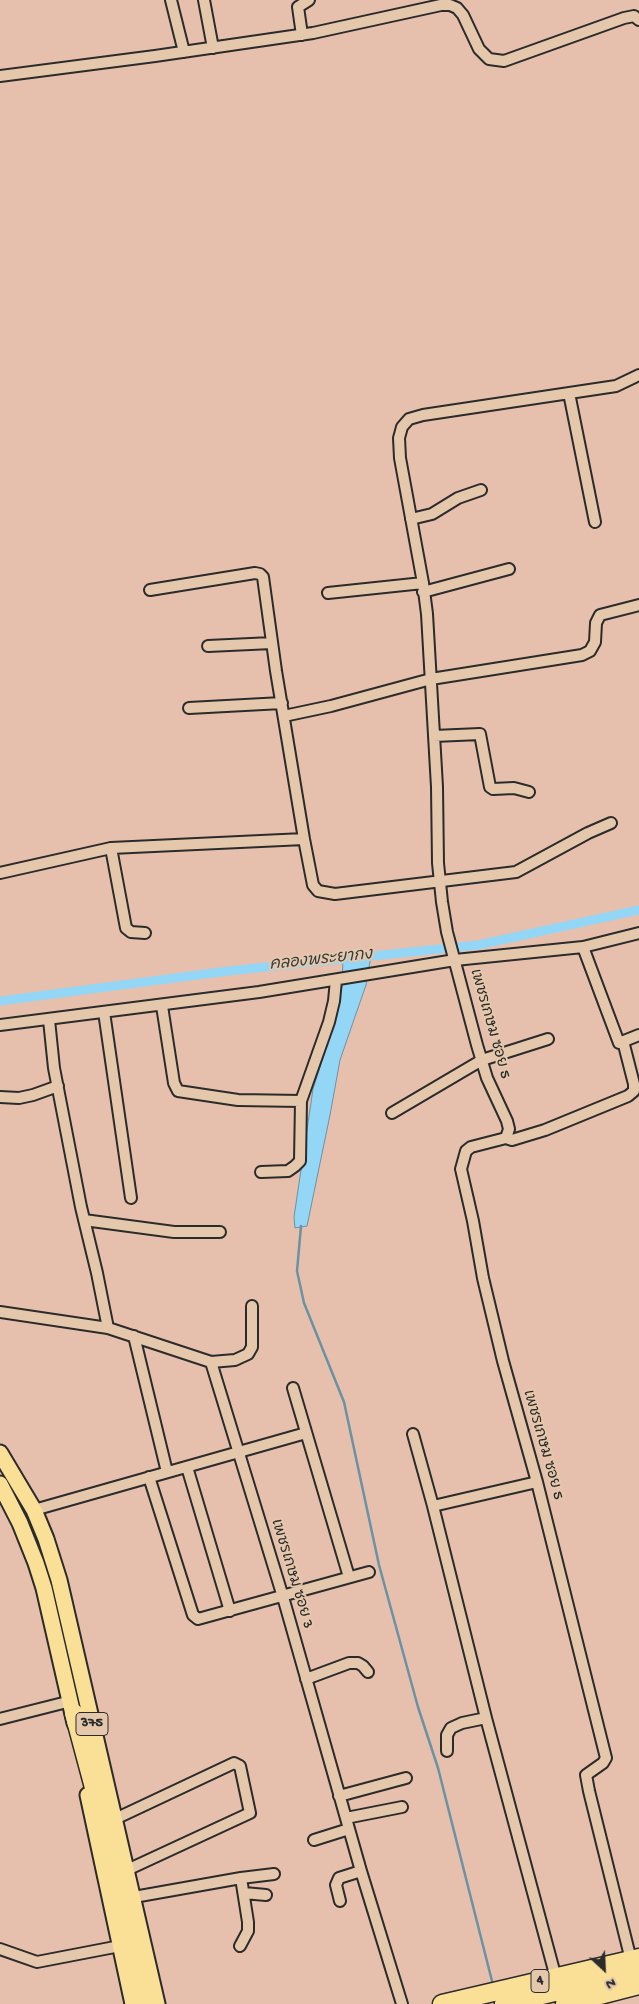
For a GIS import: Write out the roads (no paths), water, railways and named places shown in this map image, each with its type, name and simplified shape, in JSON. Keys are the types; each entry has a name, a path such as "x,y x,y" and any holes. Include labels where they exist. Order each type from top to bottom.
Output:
{"highway":[{"path":"73,1707 111,1851 142,2004"},
{"name":"4","path":"442,2004 556,1978 636,1963"},
{"path":"504,2004 636,1963"},
{"name":"4","path":"565,2004 614,1998 639,1985"}],"main road":[{"name":"375","path":"0,1453 34,1510 46,1539 59,1580 134,1897 157,2004"},
{"name":"375","path":"0,1484 20,1523 44,1588 73,1707 83,1768 133,2004"}],"street":[{"path":"171,0 184,52"},
{"path":"204,0 213,48"},
{"path":"302,35 298,7 309,0"},
{"path":"0,76 302,35 445,2 457,8 463,14 479,49 489,58 504,61 624,18 634,16 639,20"},
{"path":"595,522 569,393 616,386 639,375"},
{"name":"เพชรเกษม ซอย 5","path":"569,393 423,415 409,420 402,427 399,438 400,458 427,614 434,736 438,862 442,902 454,958 487,1078 507,1121 508,1129 506,1138 471,1147 466,1151 461,1168 473,1221 482,1278 537,1482 606,1758 603,1763 586,1775 588,1791 636,1963"},
{"path":"411,519 432,514 458,498 481,490"},
{"path":"328,593 423,587 510,569"},
{"path":"150,590 260,574 263,577 304,840 313,885 318,891 335,894 516,872 588,832 610,823"},
{"path":"284,716 331,706 431,678 582,655 590,650 595,642 596,623 600,615 639,605"},
{"path":"208,646 272,643"},
{"path":"189,708 282,703"},
{"path":"434,736 480,734 490,786 493,789 514,788 529,792"},
{"path":"0,873 111,848 304,840"},
{"path":"111,848 126,928 131,932 145,933"},
{"path":"0,1025 162,1006 337,980 454,958 583,947 639,933"},
{"path":"583,947 619,1043 639,1036"},
{"path":"261,1172 288,1170 300,1161 301,1101 329,1022 337,980"},
{"path":"162,1006 174,1084 178,1091 238,1100 301,1101"},
{"path":"104,1012 131,1198"},
{"path":"49,1020 58,1086 84,1220 108,1328"},
{"path":"392,1113 482,1060 548,1039"},
{"path":"506,1138 512,1140 545,1130 628,1096 634,1091 634,1084 623,1041"},
{"path":"0,1097 19,1098 34,1095 58,1086"},
{"path":"84,1220 174,1232 220,1232"},
{"path":"0,1312 108,1328 211,1362 236,1360 248,1354 252,1347 252,1306"},
{"path":"134,1336 167,1472"},
{"name":"เพชรเกษม ซอย 3","path":"211,1362 283,1596 339,1796 402,2004"},
{"path":"293,1388 349,1577"},
{"path":"34,1510 306,1433"},
{"path":"413,1434 486,1718 556,1978"},
{"path":"187,1467 230,1611"},
{"path":"150,1477 195,1618 201,1620 369,1572"},
{"path":"433,1506 537,1482"},
{"path":"306,1678 349,1663 358,1663 368,1672"},
{"path":"0,1719 73,1707"},
{"path":"447,1751 447,1734 452,1728 462,1723 486,1718"},
{"path":"115,1820 234,1762 240,1766 250,1812 127,1870"},
{"path":"339,1796 406,1778"},
{"path":"346,1818 402,1806"},
{"path":"314,1840 349,1829"},
{"path":"340,1900 336,1882 339,1878 361,1871"},
{"path":"134,1897 274,1874"},
{"path":"240,1946 248,1931 241,1878"},
{"path":"244,1893 266,1895"},
{"path":"0,1949 37,1962 120,1946"}],"water":[{"path":"371,956 366,985 340,1060 307,1226 295,1228 294,1217 313,1089 328,1042 342,987 343,959"}],"waterway":[{"name":"คลองพระยากง","path":"0,1001 228,971 478,945 639,910"},
{"path":"301,1226 297,1271 304,1303 344,1402 379,1565 418,1707 438,1768 493,1985"}]}
